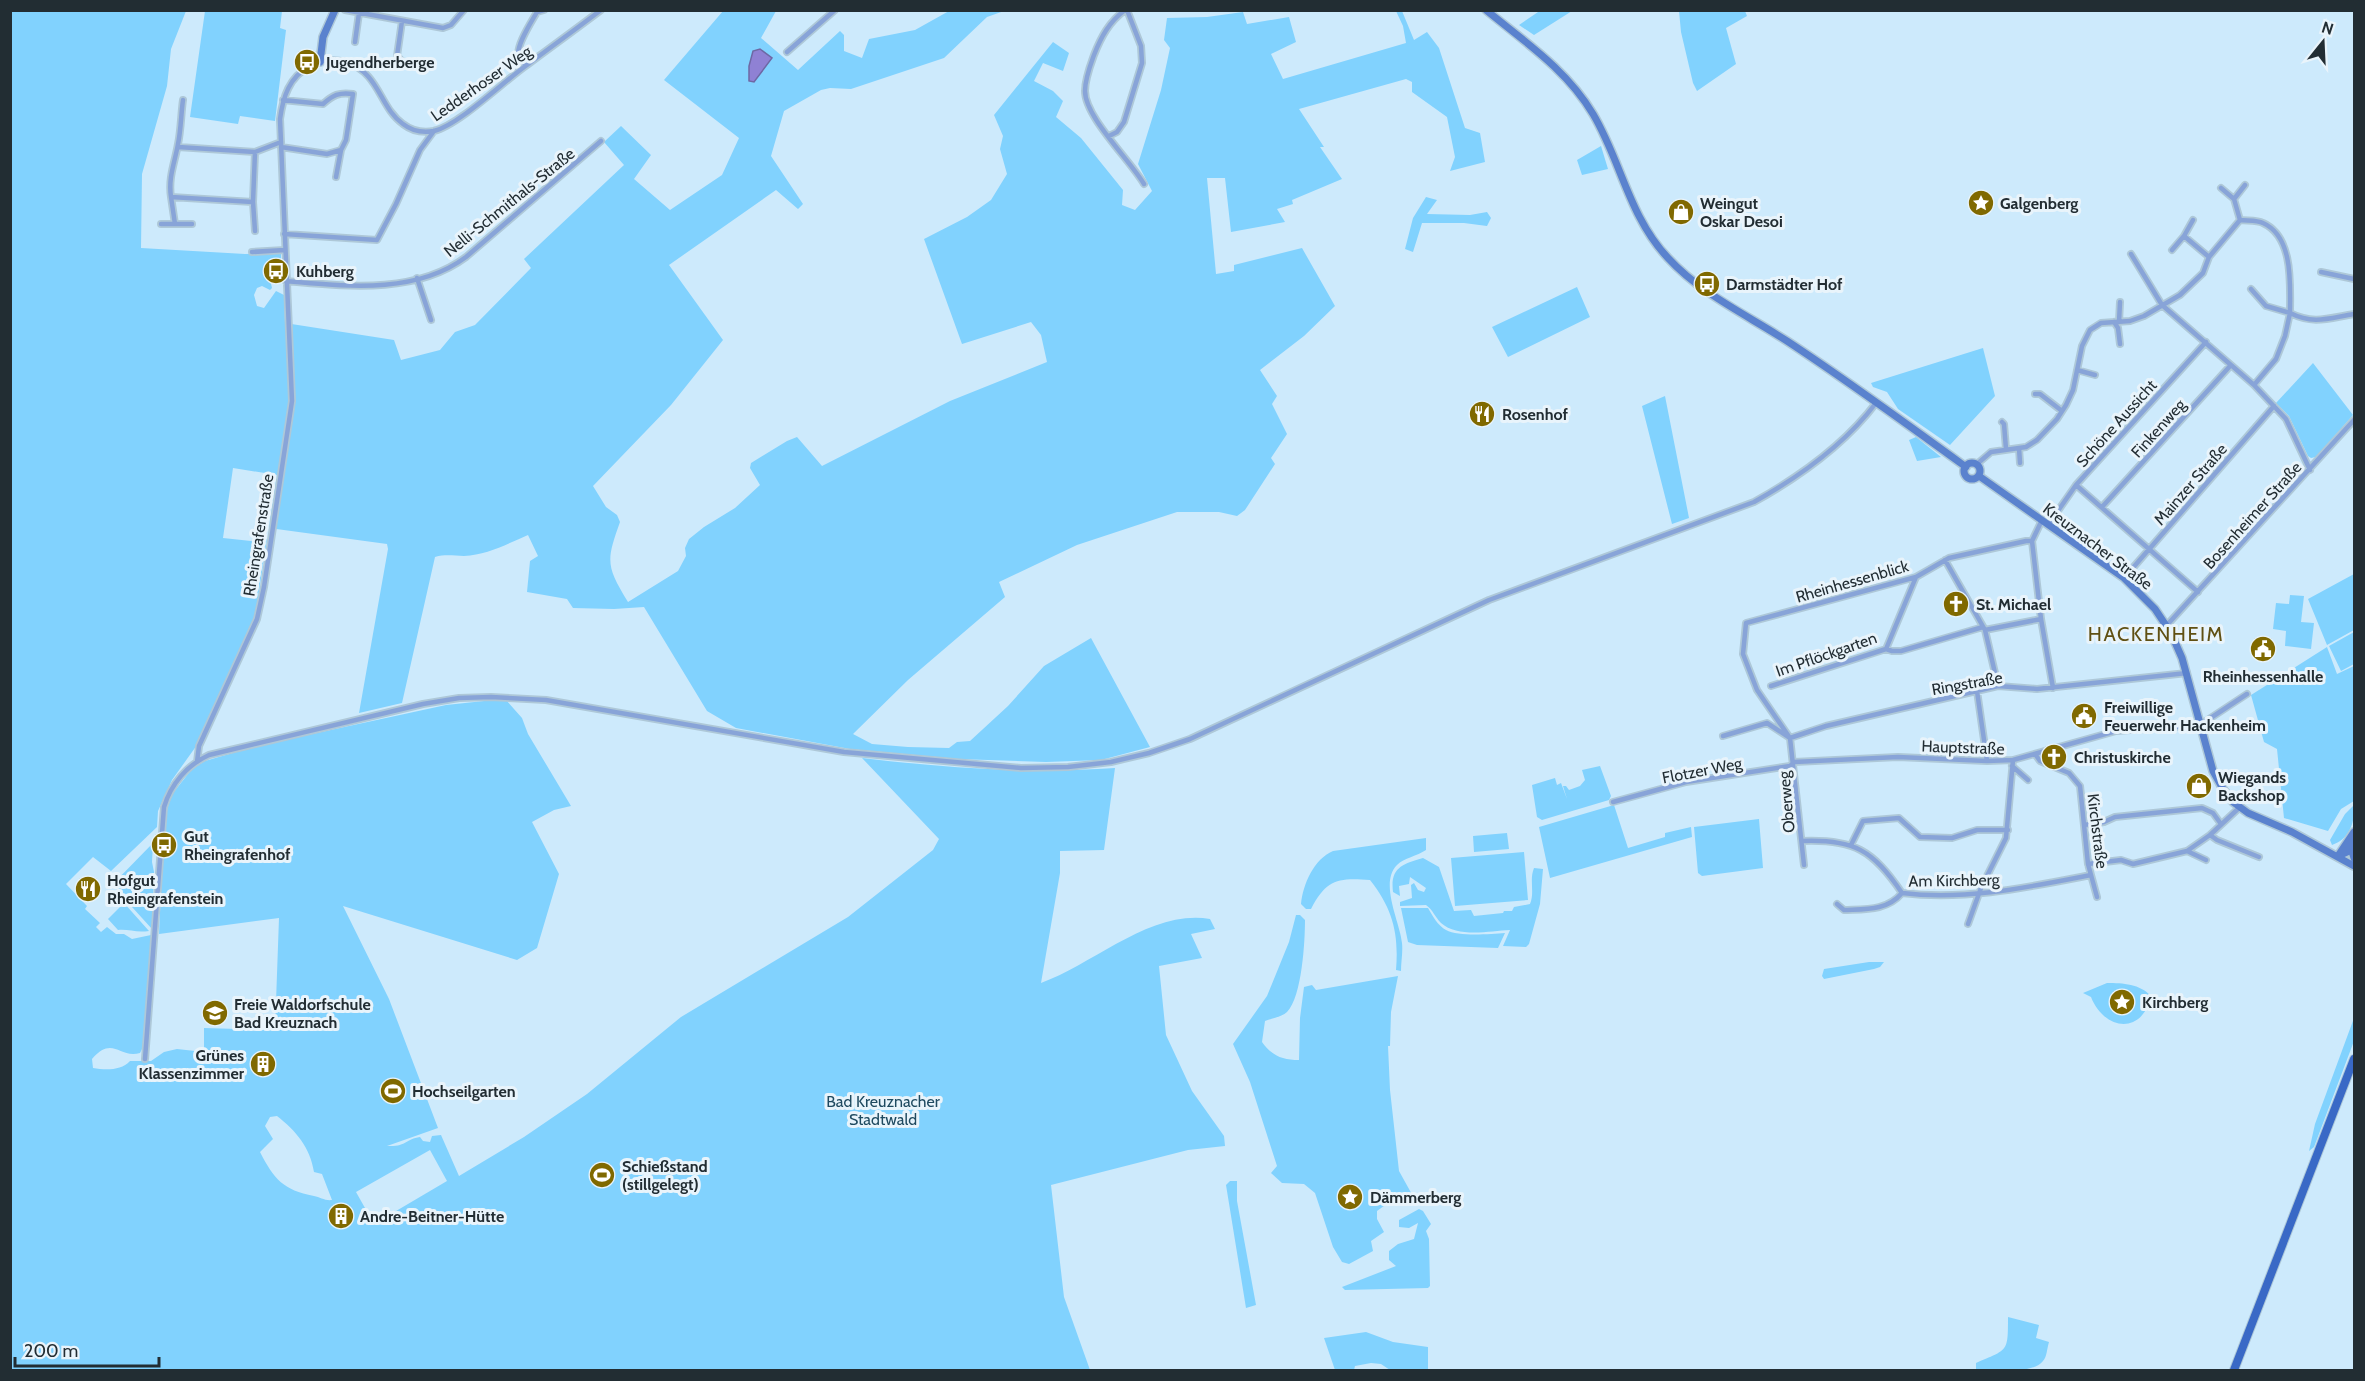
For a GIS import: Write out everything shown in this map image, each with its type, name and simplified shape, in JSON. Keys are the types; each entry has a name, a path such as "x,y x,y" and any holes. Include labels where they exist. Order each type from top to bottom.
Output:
{"main road":[{"path":"320,62 323,37 335,10"},
{"path":"1486,10 1548,60 1580,95 1603,134 1638,215 1653,240 1675,265 1709,293 1792,345 1966,467"},
{"path":"1970,463 1977,464 1980,469 1979,476 1969,479 1965,474 1966,467 1970,463"},
{"name":"Kreuznacher Straße","path":"1979,476 2124,578 2149,601 2167,625 2179,650 2216,777 2226,794 2239,808"},
{"path":"2239,808 2292,832 2355,866"},
{"path":"2338,856 2355,833"},
{"path":"2338,856 2345,854 2355,833"},
{"path":"2350,845 2355,858"},
{"path":"2234,1371 2355,1059"}],"street":[{"path":"345,10 443,28 451,25 464,10"},
{"path":"526,65 519,57 518,51 537,12 544,10"},
{"name":"Ledderhoser Weg","path":"320,62 341,61 355,65 366,74 396,119 403,125 421,132 434,131 461,115 601,10"},
{"path":"787,52 835,10"},
{"path":"1109,136 1117,132 1124,122 1142,63 1141,46 1126,10 1112,22 1101,39 1085,85 1088,107 1109,136 1144,184"},
{"path":"355,42 358,13"},
{"path":"402,21 397,56 404,63"},
{"name":"Rheingrafenstraße","path":"145,1059 164,807 181,776 196,762 199,747 257,619 264,587 292,401 281,145 283,100 295,78 320,62"},
{"path":"283,100 323,104 333,95 343,92 353,94 346,140 341,150 336,177"},
{"path":"175,224 171,175 178,147 183,100"},
{"path":"284,234 377,240 420,150 434,131"},
{"name":"Nelli-Schmithals-Straße","path":"286,281 358,286 391,284 417,279 443,270 460,261 601,141"},
{"path":"178,147 255,152 281,145 327,154 341,150"},
{"path":"255,152 253,202 255,231"},
{"path":"2234,199 2245,186"},
{"path":"2221,188 2234,199 2240,220"},
{"path":"171,197 253,202"},
{"path":"2172,250 2184,236 2193,220"},
{"path":"1977,464 1990,452 2026,447 2037,440 2062,411 2073,390 2082,346 2090,330 2096,325 2144,316 2180,295 2203,273 2209,257 2240,220"},
{"path":"2240,220 2261,222 2273,229 2282,242 2287,257 2290,313 2285,336 2276,359 2254,385"},
{"path":"161,224 192,224"},
{"path":"2184,236 2209,257"},
{"path":"252,252 285,250"},
{"path":"2131,254 2162,305 2254,385 2286,419 2310,470"},
{"path":"2321,272 2355,279"},
{"path":"417,279 431,320"},
{"path":"2251,289 2266,306 2301,318 2318,321 2355,314"},
{"path":"2120,302 2116,322 2120,344"},
{"name":"Schöne Aussicht","path":"2032,542 2045,522 2076,485 2206,342"},
{"name":"Finkenweg","path":"2102,507 2231,365"},
{"path":"2077,370 2095,375"},
{"path":"2035,394 2040,394 2062,411"},
{"path":"196,762 217,753 423,704 459,698 491,697 546,700 844,752 1021,768 1068,767 1111,762 1149,753 1190,739 1489,600 1754,502 1780,488 1812,464 1860,423 1876,403"},
{"name":"Mainzer Straße","path":"2124,578 2274,406"},
{"name":"Bosenheimer Straße","path":"2167,625 2355,420"},
{"path":"2002,422 2007,449"},
{"path":"2019,448 2020,463"},
{"path":"2076,485 2198,592"},
{"name":"Rheinhessenblick","path":"1746,623 1916,577 1945,560 2026,541 2032,542"},
{"path":"2032,542 2053,688"},
{"path":"1945,560 1984,629 1998,686"},
{"name":"Im Pflöckgarten","path":"1771,686 1886,649 1916,577"},
{"path":"1886,649 1901,651 1984,629 2042,619"},
{"name":"Oberweg","path":"1746,623 1743,654 1757,690 1790,738 1804,865"},
{"name":"Ringstraße","path":"1790,738 1826,726 1998,686 2053,688 2187,673"},
{"path":"1977,691 1987,761"},
{"path":"2199,725 2247,694"},
{"path":"1723,736 1767,723 1790,738"},
{"name":"Hauptstraße","path":"1794,762 1898,757 2012,763 2116,731 2199,725"},
{"name":"Kirchstraße","path":"2036,754 2040,761 2069,773 2080,786 2088,864 2097,897"},
{"name":"Flotzer Weg","path":"1613,802 1686,782 1790,766 1794,762"},
{"path":"2012,763 2028,780"},
{"path":"1968,924 1979,893 2008,830 2012,763"},
{"path":"2084,825 2104,822 2115,817 2202,808 2213,813 2221,824"},
{"path":"2088,864 2121,860 2133,864 2187,851 2210,835 2239,808"},
{"path":"1851,845 1863,821 1899,818 1920,837 1952,838 1977,830 2008,830"},
{"path":"2210,835 2259,857"},
{"name":"Am Kirchberg","path":"1802,841 1827,840 1851,845 1873,858 1888,873 1902,893 1914,895 2017,890 2091,875"},
{"path":"2187,851 2206,860"},
{"path":"1837,904 1844,910 1874,909 1891,903 1902,893"}],"green space":[{"path":"1541,10 1572,11 1534,35 1519,25"},
{"name":"Bad Kreuznacher Stadtwald","path":"10,11 186,11 171,49 167,86 142,174 141,248 245,254 281,253 281,264 270,279 272,288 270,290 262,286 257,288 254,295 257,306 264,308 276,291 284,295 285,323 394,340 401,360 440,350 455,332 475,325 531,268 524,259 624,165 604,142 621,126 651,155 634,179 670,210 722,175 739,138 664,80 723,11 776,11 761,38 798,70 840,31 844,35 844,51 862,58 869,39 915,30 949,11 1004,11 987,17 944,58 851,89 821,90 784,111 771,156 803,204 798,209 776,190 669,265 723,340 671,405 593,486 606,507 617,515 620,522 612,546 610,563 628,602 678,571 686,556 685,548 689,539 735,508 760,485 750,468 751,463 787,441 797,437 822,466 950,401 1047,362 1041,335 1031,322 962,344 924,239 967,217 991,200 1007,174 1000,149 1003,136 994,115 1053,42 1069,53 1063,71 1043,63 1034,81 1053,91 1063,101 1056,117 1081,138 1123,190 1122,205 1135,210 1152,191 1138,164 1161,90 1170,48 1164,40 1167,18 1207,17 1243,12 1247,24 1289,17 1296,42 1271,54 1283,79 1406,43 1403,26 1396,11 1402,11 1414,40 1427,32 1439,48 1465,128 1480,133 1485,162 1450,171 1455,157 1447,117 1412,92 1412,82 1406,79 1299,109 1324,147 1320,147 1342,179 1292,200 1293,204 1277,209 1285,222 1231,232 1225,178 1207,178 1216,274 1234,271 1234,265 1302,248 1335,306 1304,336 1260,370 1277,396 1272,404 1287,434 1271,458 1275,464 1245,510 1237,516 1219,512 1177,512 1077,545 999,582 1005,597 908,680 853,734 872,744 908,747 949,748 957,742 970,741 1008,706 1044,666 1091,638 1150,747 1101,760 1046,762 958,759 850,749 736,728 707,711 644,607 573,608 567,599 527,592 530,561 538,556 528,535 481,554 435,557 402,703 359,713 388,549 387,544 269,528 277,475 233,468 223,538 251,541 267,539 255,617 197,745 172,780 158,811 157,827 111,871 93,857 66,884 87,906 85,909 100,923 96,927 101,932 107,927 116,934 124,934 132,939 151,935 143,1047 140,1053 133,1054 111,1048 105,1049 92,1059 93,1068 113,1069 122,1067 130,1061 151,1061 164,1052 177,1049 204,1052 204,1028 275,1030 279,918 159,934 164,826 173,793 192,769 205,761 257,746 446,705 507,701 522,718 528,734 571,806 554,810 532,822 559,874 537,948 517,960 343,906 389,999 438,1128 387,1146 402,1144 420,1137 423,1141 430,1142 432,1136 441,1135 459,1176 524,1137 587,1094 681,1017 848,917 933,850 939,839 862,758 988,769 1115,768 1104,850 1060,851 1060,873 1041,983 1123,940 1166,922 1188,918 1210,919 1215,929 1191,934 1202,958 1159,966 1166,1035 1192,1091 1224,1136 1225,1146 1188,1150 1051,1185 1064,1297 1090,1370 11,1370","holes":["277,1116 306,1147 314,1172 322,1174 332,1200 287,1187 270,1169 260,1152 273,1139 265,1126 270,1117","430,1150 447,1181 374,1224 356,1192"]},
{"path":"205,11 282,11 280,28 286,30 275,121 240,116 238,124 190,117"},
{"path":"1679,11 1745,11 1747,16 1726,28 1736,64 1697,91 1681,32"},
{"path":"1601,146 1608,169 1582,175 1577,160"},
{"path":"1426,197 1437,200 1427,214 1470,215 1487,212 1491,218 1487,226 1464,223 1422,223 1413,252 1405,249 1413,218"},
{"path":"1577,287 1590,317 1508,357 1492,327"},
{"path":"1983,348 1995,396 1950,445 1898,409 1887,392 1873,387 1871,383"},
{"path":"2313,363 2353,415 2316,457 2311,458 2289,416 2276,403"},
{"path":"1665,396 1689,518 1672,524 1642,406"},
{"path":"1916,437 1941,457 1917,461 1909,440"},
{"path":"2354,574 2354,630 2327,645 2308,599"},
{"path":"2290,595 2304,596 2301,622 2314,623 2311,649 2285,646 2286,631 2273,629 2276,603 2289,604"},
{"path":"2354,632 2354,664 2341,671 2329,646"},
{"path":"2327,647 2337,674 2354,666 2354,801 2341,809 2328,831 2284,818 2277,749 2264,742 2251,695"},
{"path":"1600,766 1611,796 1609,800 1542,820 1537,817 1532,785 1555,778 1557,785 1561,783 1567,799 1563,786 1569,790 1580,786 1585,780 1582,770"},
{"path":"1614,805 1628,848 1665,837 1665,833 1691,827 1692,837 1550,878 1539,827"},
{"path":"2354,805 2354,818 2350,829 2343,839 2332,845 2330,840 2345,814"},
{"path":"1759,819 1763,868 1702,876 1698,873 1694,827"},
{"path":"1507,833 1509,849 1474,852 1473,836"},
{"path":"1426,838 1426,850 1397,865 1390,882 1392,903 1402,943 1401,971 1396,970 1397,957 1393,922 1384,901 1370,880 1349,879 1334,882 1322,892 1311,909 1306,909 1301,904 1304,888 1315,866 1333,851"},
{"path":"153,843 154,872 152,929 112,885"},
{"path":"1524,852 1528,900 1455,906 1451,858"},
{"path":"1423,858 1439,867 1454,911 1471,910 1474,916 1503,913 1512,911 1514,907 1530,904 1534,868 1543,869 1540,904 1529,944 1526,947 1503,946 1510,930 1456,931 1441,923 1426,905 1400,906 1400,902 1412,898 1411,885 1414,883 1418,890 1424,892 1426,888 1410,877 1409,884 1399,886 1400,896 1393,892 1393,877 1403,865"},
{"path":"124,903 149,931 118,930 108,919"},
{"path":"1401,908 1428,908 1440,926 1459,934 1505,933 1498,948 1417,945 1408,942"},
{"path":"1296,915 1300,915 1305,920 1302,968 1292,1005 1287,1012 1265,1021 1262,1042 1274,1054 1299,1060 1300,1018 1304,987 1312,985 1316,990 1398,976 1391,1012 1390,1046 1388,1046 1390,1090 1399,1171 1414,1198 1406,1204 1398,1203 1393,1196 1377,1211 1377,1219 1384,1232 1371,1241 1373,1251 1349,1264 1342,1262 1333,1247 1315,1193 1304,1184 1282,1183 1271,1173 1277,1166 1250,1082 1233,1044 1267,996 1289,942"},
{"path":"1884,962 1880,967 1874,969 1824,979 1822,976 1824,969"},
{"path":"2107,983 2136,987 2151,996 2140,1018 2131,1023 2113,1022 2097,1008 2091,997 2083,993"},
{"path":"2354,1018 2354,1041 2314,1147 2309,1151 2315,1124"},
{"path":"1230,1181 1237,1181 1237,1201 1256,1305 1246,1308 1226,1185"},
{"path":"1419,1209 1423,1211 1431,1224 1426,1231 1429,1239 1430,1286 1428,1288 1345,1290 1342,1287 1396,1266 1389,1260 1389,1251 1398,1244 1414,1239 1418,1223 1409,1228 1399,1227 1399,1220"},
{"path":"2008,1317 2039,1325 2036,1338 2049,1342 2044,1359 2038,1365 2022,1370 1976,1370 1976,1363 2004,1348 2008,1337"},
{"path":"1366,1332 1393,1342 1428,1347 1428,1370 1390,1370 1381,1364 1371,1363 1355,1366 1354,1370 1335,1370 1324,1338"}],"shaded area":[{"path":"760,49 772,58 754,82 749,81 749,66 753,51"}],"place":[{"name":"Jugendherberge","path":"307,62"},
{"name":"Galgenberg","path":"1981,203"},
{"name":"Weingut Oskar Desoi","path":"1681,212"},
{"name":"Kuhberg","path":"276,271"},
{"name":"Darmstädter Hof","path":"1707,284"},
{"name":"Rosenhof","path":"1482,414"},
{"name":"St. Michael","path":"1956,604"},
{"name":"Rheinhessenhalle","path":"2263,649"},
{"name":"Freiwillige Feuerwehr Hackenheim","path":"2084,716"},
{"name":"Christuskirche","path":"2054,757"},
{"name":"Wiegands Backshop","path":"2199,786"},
{"name":"Gut Rheingrafenhof","path":"164,845"},
{"name":"Hofgut Rheingrafenstein","path":"88,889"},
{"name":"Kirchberg","path":"2122,1002"},
{"name":"Freie Waldorfschule Bad Kreuznach","path":"215,1013"},
{"name":"Grünes Klassenzimmer","path":"263,1064"},
{"name":"Hochseilgarten","path":"393,1091"},
{"name":"Schießstand (stillgelegt)","path":"602,1175"},
{"name":"Dämmerberg","path":"1350,1197"},
{"name":"Andre-Beitner-Hütte","path":"341,1216"}],"district":[{"name":"HACKENHEIM","path":"2156,634"}]}
